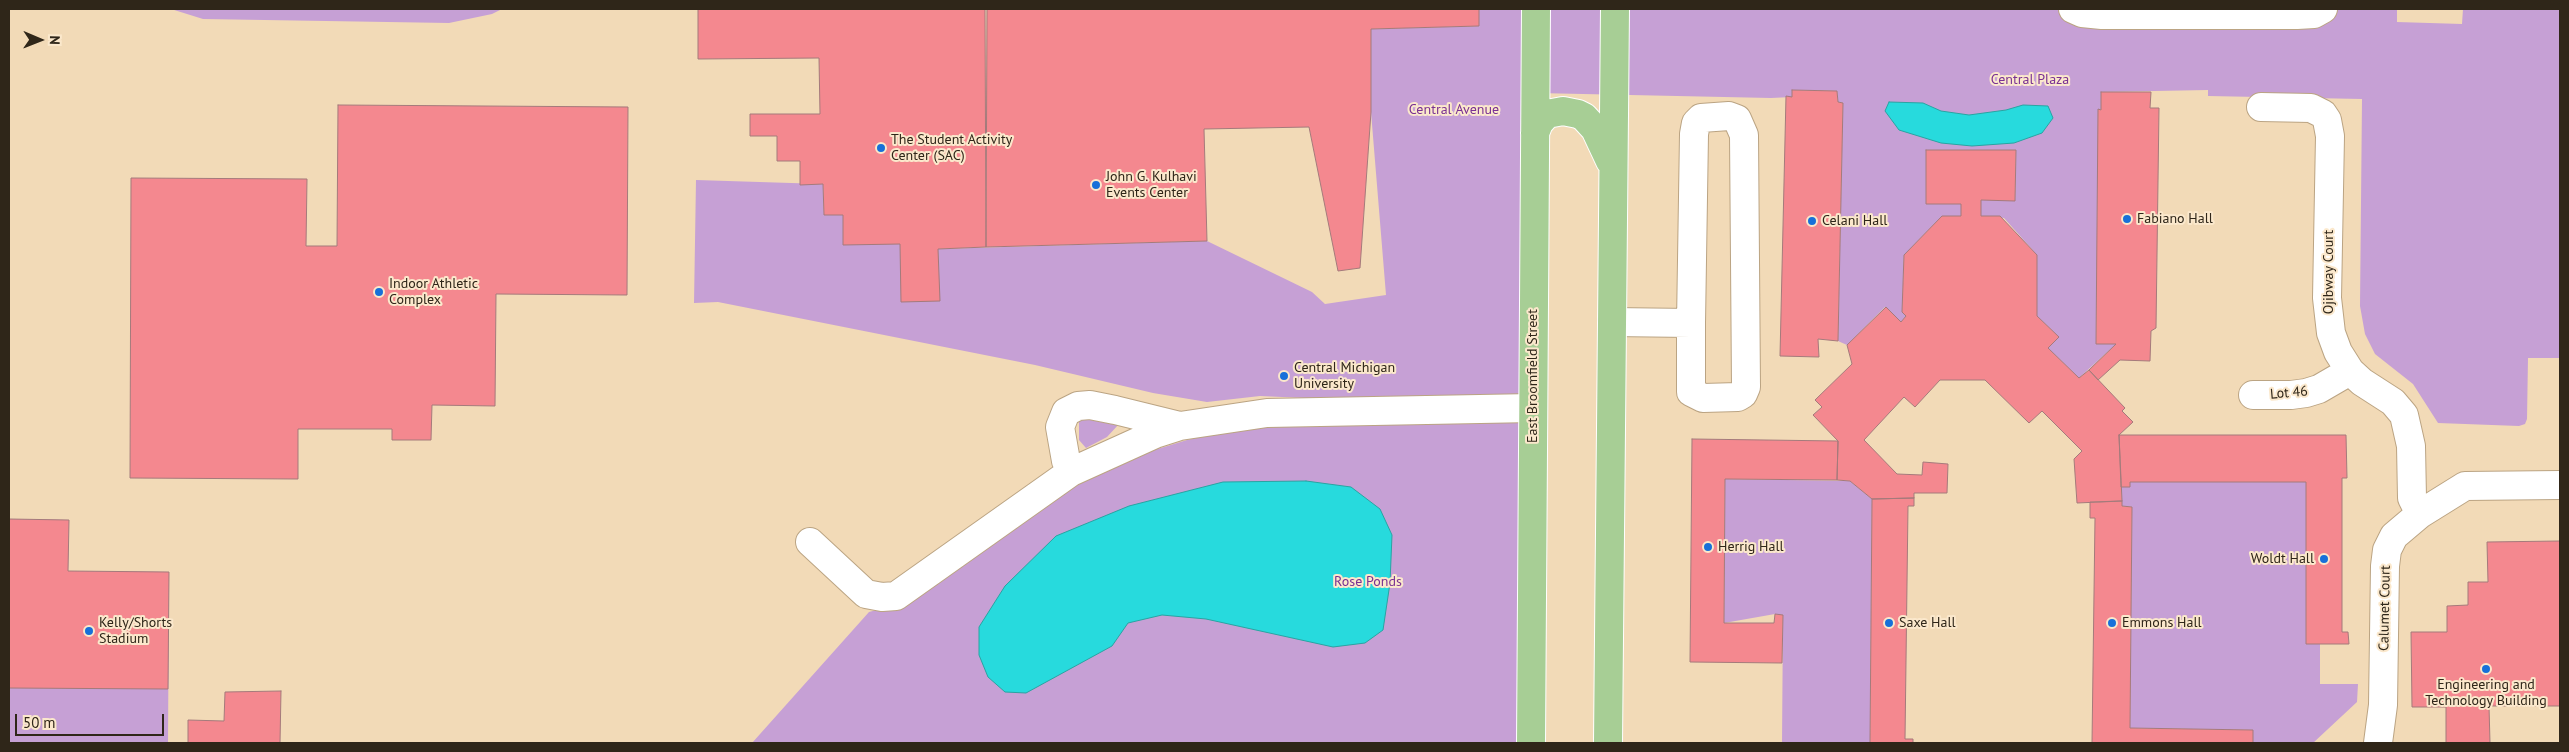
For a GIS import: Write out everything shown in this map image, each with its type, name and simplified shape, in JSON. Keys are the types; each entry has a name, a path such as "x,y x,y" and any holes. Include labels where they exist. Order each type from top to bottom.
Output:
{"main road":[{"name":"East Broomfield Street","path":"1531,743 1536,9"},
{"path":"1608,743 1615,9"},
{"path":"1535,133 1539,123 1547,114 1563,111 1584,116 1595,129 1613,167"}],"street":[{"path":"2073,9 2082,13 2102,15 2297,15 2314,14 2323,9"},
{"name":"Ojibway Court","path":"2261,107 2311,108 2325,116 2330,136 2327,312 2334,343 2350,371 2362,382 2393,402 2404,416 2411,446 2412,498 2420,514"},
{"path":"1729,116 1737,119 1744,135 1746,386 1743,394 1738,397 1703,398 1691,392 1691,323 1694,134 1696,123 1701,118 1729,116"},
{"path":"1612,322 1691,323"},
{"name":"Lot 46","path":"2253,395 2306,393 2320,389 2350,371"},
{"path":"1071,472 1066,461 1060,428 1066,412 1078,406 1115,410 1180,426"},
{"path":"810,542 866,594 882,597 896,596 1071,472 1155,434 1180,426 1267,413 1533,408"},
{"name":"Calumet Court","path":"2378,743 2383,705 2386,556 2394,536 2420,514 2468,485 2560,485"}],"green space":[{"path":"171,9 502,9 492,14 449,23 203,19"},
{"path":"1479,9 2397,9 2397,22 2462,24 2463,9 2560,9 2560,358 2528,358 2527,419 2525,424 2519,426 2438,423 2413,384 2375,354 2365,334 2360,306 2362,99 2208,96 2208,90 2101,92 2101,110 2099,109 2096,344 2116,344 2079,378 2048,348 2059,337 2037,316 2037,255 2004,218 1981,216 1981,200 2015,200 2016,150 1926,154 1926,204 1961,204 1961,216 1942,216 1904,255 1902,312 1906,316 1901,322 1885,307 1847,345 1838,341 1843,103 1838,102 1837,91 1793,90 1792,97 1771,98 1536,93 1531,743 752,743 869,612 909,601 1037,506 1089,477 1138,455 1187,440 1241,428 1309,425 1526,408 1260,396 1207,402 1153,393 1035,365 718,302 694,303 696,180 823,184 824,214 843,215 900,244 938,249 1207,241 1312,292 1325,304 1386,295 1371,112 1371,29 1479,26"},
{"path":"1091,415 1119,424 1107,437 1086,448 1079,440 1079,418"},
{"path":"1725,479 1850,481 1872,499 1870,743 1782,743 1783,616 1775,614 1724,623"},
{"path":"2130,482 2306,482 2306,644 2320,644 2320,684 2358,684 2357,702 2313,743 2253,743 2253,730 2130,728 2132,507 2122,506 2121,487 2130,487"},
{"name":"Kelly/Shorts Stadium","path":"9,519 69,520 68,571 169,572 168,743 9,743"}],"water":[{"path":"1889,102 1923,103 1941,111 1969,115 2006,110 2023,105 2048,106 2053,118 2042,133 2014,143 1972,146 1941,143 1899,130 1885,111"},
{"path":"1306,481 1351,487 1380,509 1392,535 1390,583 1383,630 1365,643 1333,647 1206,619 1162,615 1128,623 1112,646 1026,693 1005,692 988,677 979,655 979,627 1005,586 1056,536 1129,506 1223,482"}],"building":[{"name":"The Student Activity Center (SAC)","path":"698,9 985,9 986,247 938,249 940,301 901,302 900,244 843,245 843,215 824,215 823,184 800,185 800,161 777,161 777,136 750,136 750,114 820,114 819,58 698,59"},
{"name":"John G. Kulhavi Events Center","path":"987,9 1479,9 1479,26 1371,29 1371,112 1360,268 1338,271 1309,127 1204,129 1207,241 986,247"},
{"name":"Celani Hall","path":"1792,90 1837,91 1838,102 1843,103 1838,341 1818,339 1819,357 1780,356 1786,96 1792,97"},
{"name":"Fabiano Hall","path":"2101,92 2151,92 2150,108 2159,108 2156,328 2151,331 2150,361 2120,360 2098,380 2089,370 2116,344 2096,344 2098,109 2101,110"},
{"name":"Indoor Athletic Complex","path":"338,105 628,107 627,295 496,294 495,406 432,405 431,440 392,440 392,429 298,429 298,479 130,478 131,178 307,179 306,246 337,246"},
{"path":"1926,150 2016,150 2015,201 1981,200 1981,216 2000,216 2037,255 2037,316 2059,337 2048,348 2079,378 2089,370 2125,408 2122,411 2133,422 2119,435 2122,501 2077,503 2074,459 2082,451 2042,411 2029,423 1985,380 1940,380 1915,407 1904,397 1864,440 1897,474 1922,475 1923,462 1948,464 1947,493 1914,493 1914,498 1872,499 1850,481 1837,480 1838,441 1813,415 1822,407 1815,400 1852,364 1847,345 1886,307 1901,322 1906,316 1902,312 1904,255 1942,216 1961,216 1961,204 1926,204"},
{"name":"Woldt Hall","path":"2119,435 2346,435 2347,478 2342,478 2342,632 2348,632 2349,644 2306,644 2306,482 2130,482 2130,487 2121,487"},
{"name":"Herrig Hall","path":"1692,439 1838,441 1837,480 1725,479 1724,623 1774,623 1775,614 1783,615 1782,663 1690,662"},
{"name":"Saxe Hall","path":"1914,498 1914,506 1908,506 1905,739 1913,739 1913,743 1870,743 1872,499"},
{"name":"Emmons Hall","path":"2122,501 2122,506 2132,507 2130,728 2253,730 2253,743 2092,743 2095,518 2090,518 2090,502"},
{"name":"Kelly/Shorts Stadium","path":"9,519 69,520 68,571 169,572 168,689 9,688"},
{"name":"Engineering and Technology Building","path":"2560,541 2560,706 2489,706 2490,743 2446,743 2446,707 2412,707 2411,632 2447,632 2447,606 2468,605 2468,582 2488,582 2487,542"},
{"path":"281,691 280,743 188,743 188,720 224,721 225,692"}],"place":[{"name":"The Student Activity Center (SAC)","path":"881,148"},
{"name":"John G. Kulhavi Events Center","path":"1096,185"},
{"name":"Fabiano Hall","path":"2127,219"},
{"name":"Celani Hall","path":"1812,221"},
{"name":"Indoor Athletic Complex","path":"379,292"},
{"name":"Central Michigan University","path":"1284,376"},
{"name":"Herrig Hall","path":"1708,547"},
{"name":"Woldt Hall","path":"2324,559"},
{"name":"Saxe Hall","path":"1889,623"},
{"name":"Emmons Hall","path":"2112,623"},
{"name":"Kelly/Shorts Stadium","path":"89,631"},
{"name":"Engineering and Technology Building","path":"2486,669"}],"park label":[{"name":"Central Plaza","path":"2030,80"},
{"name":"Central Avenue","path":"1454,110"},
{"name":"Rose Ponds","path":"1368,582"}]}
